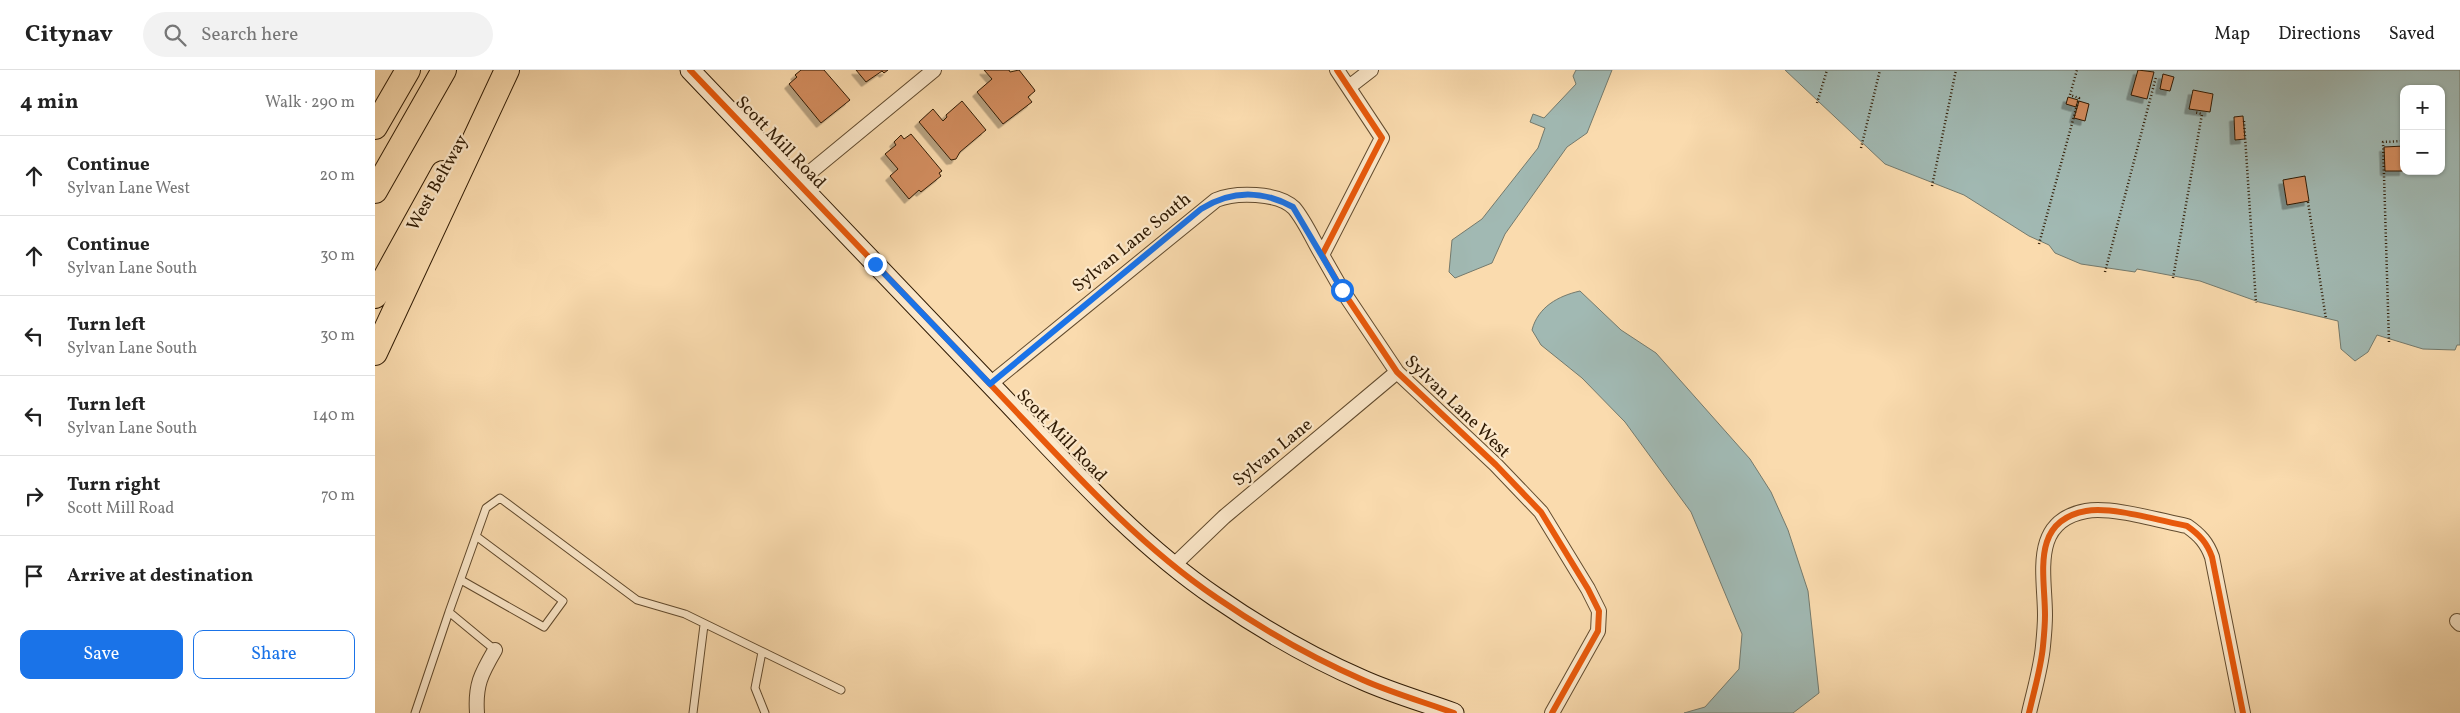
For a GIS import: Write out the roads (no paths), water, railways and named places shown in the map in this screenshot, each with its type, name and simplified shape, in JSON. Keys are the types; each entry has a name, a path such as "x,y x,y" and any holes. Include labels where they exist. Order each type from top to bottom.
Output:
{"highway":[{"path":"375,127 408,70"},
{"path":"375,191 443,70"},
{"name":"West Beltway","path":"375,296 500,70"},
{"path":"375,352 507,70"}],"street":[{"name":"Scott Mill Road","path":"690,70 1119,517 1174,565 1215,597 1264,629 1309,654 1363,680 1454,713"},
{"path":"797,183 934,70"},
{"path":"1323,254 1382,138 1337,70"},
{"path":"1349,87 1371,70"},
{"name":"Sylvan Lane South","path":"990,384 1201,209 1222,197 1243,194 1262,196 1279,200 1293,207 1323,254"},
{"name":"Sylvan Lane West","path":"1323,254 1342,290 1397,372 1496,465 1541,512 1588,589 1599,612 1598,631 1552,713"},
{"name":"Sylvan Lane","path":"1174,565 1224,517 1397,372"},
{"path":"2029,713 2043,648 2045,615 2041,559 2047,540 2057,525 2073,514 2087,510 2106,510 2187,526 2207,544 2212,557 2243,713"},
{"path":"477,713 476,687 481,672 495,650"}],"lane":[{"path":"415,713 486,508 500,498 637,600 685,614 704,625 841,690"},
{"path":"461,580 544,627 563,601 476,536"},
{"path":"449,612 495,650"},
{"path":"693,713 704,625"},
{"path":"762,652 755,688 765,713"}],"water":[{"path":"1576,70 1612,70 1587,133 1567,147 1505,234 1492,263 1455,278 1449,272 1452,240 1482,219 1538,148 1545,128 1530,122 1533,114 1544,118 1576,84 1573,76"},
{"path":"1785,70 2460,70 2460,345 2457,345 2455,350 2423,349 2377,335 2368,352 2355,361 2341,349 2338,321 2259,302 2200,281 2137,269 2135,272 2081,264 2055,253 2049,245 2029,236 1964,195 1885,164"},
{"path":"1580,291 1621,330 1656,353 1750,459 1771,492 1788,530 1808,591 1819,693 1793,713 1684,713 1705,707 1739,669 1742,634 1691,512 1625,422 1582,378 1541,345 1532,330 1539,315 1550,304 1557,299"}]}
